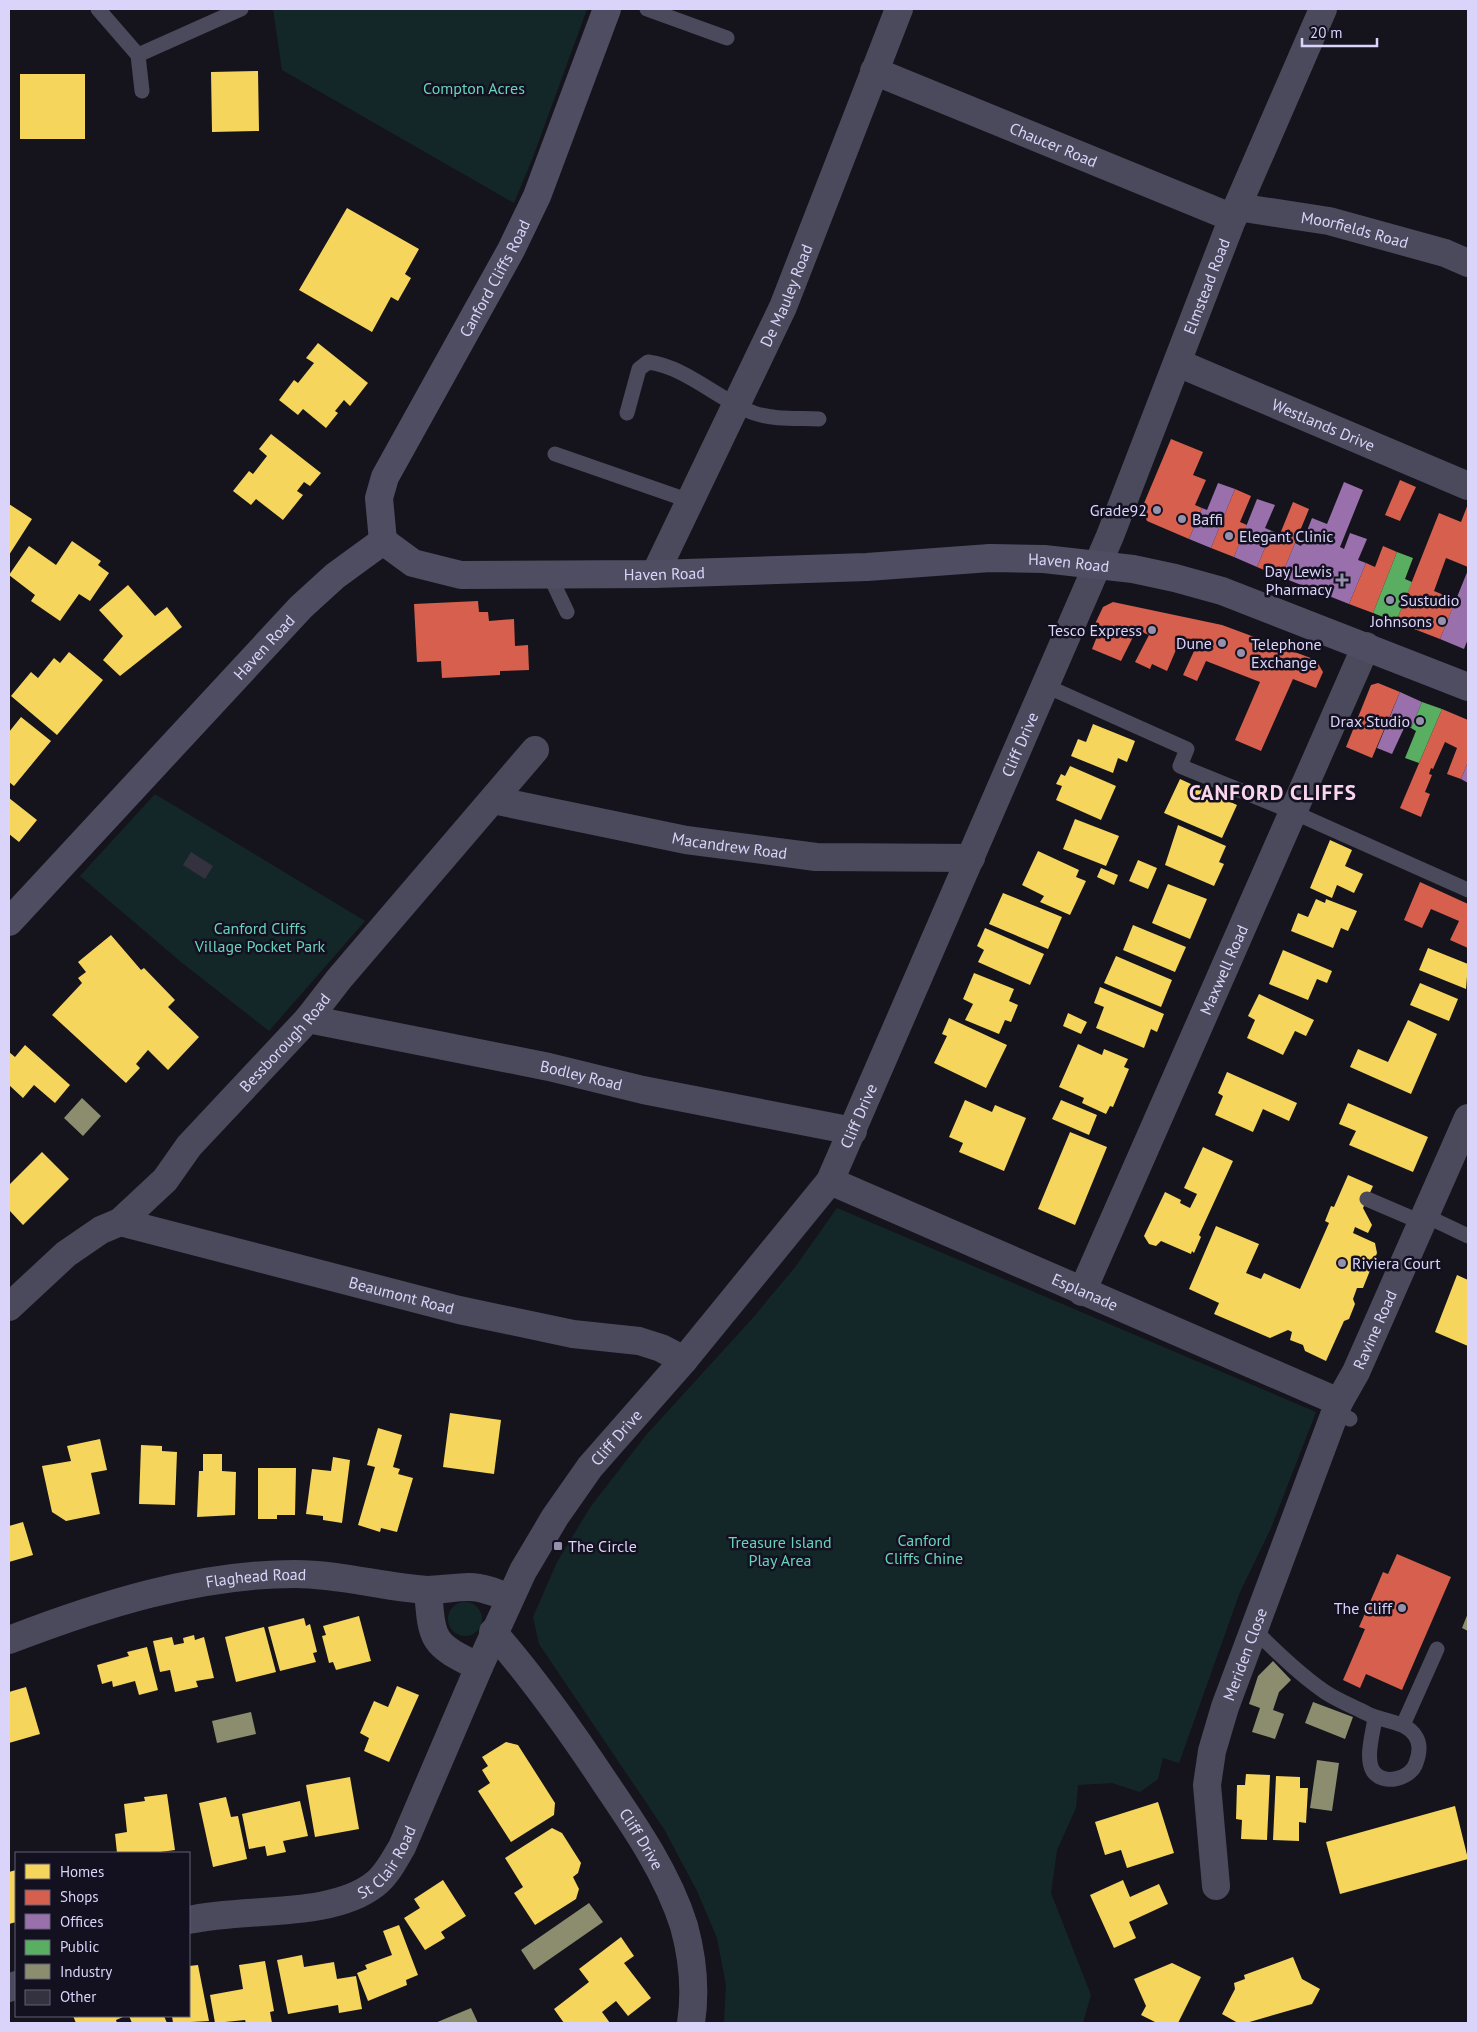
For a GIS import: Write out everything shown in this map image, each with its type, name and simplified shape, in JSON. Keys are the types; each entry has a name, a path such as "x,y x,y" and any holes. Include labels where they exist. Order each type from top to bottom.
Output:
{"main road":[{"name":"Canford Cliffs Road","path":"383,541 379,498 386,478 511,250 537,196 607,9"},
{"name":"Haven Road","path":"9,922 301,607 335,576 383,541 413,563 461,576 655,574 867,567 990,558 1044,559 1141,571 1222,591 1468,687"}],"street":[{"name":"De Mauley Road","path":"655,574 783,306 899,9"},
{"name":"Elmstead Road","path":"1097,566 1178,363 1235,213 1323,9"},
{"name":"Chaucer Road","path":"874,71 1235,213"},
{"name":"Moorfields Road","path":"1235,213 1329,220 1445,254 1468,264"},
{"name":"Westlands Drive","path":"1178,363 1468,486"},
{"name":"Cliff Drive","path":"509,1598 555,1517 590,1467 684,1360 830,1181 1097,566"},
{"name":"Maxwell Road","path":"1082,1292 1366,646"},
{"name":"Bessborough Road","path":"9,1307 66,1254 101,1230 120,1222 165,1180 189,1146 308,1019 339,979 534,750"},
{"name":"Macandrew Road","path":"493,800 686,840 816,857 971,858"},
{"name":"Bodley Road","path":"308,1019 539,1065 652,1092 853,1131"},
{"name":"Ravine Road","path":"1338,1415 1468,1118"},
{"name":"Esplanade","path":"830,1181 1082,1292 1338,1415"},
{"name":"Beaumont Road","path":"120,1222 459,1310 573,1334 638,1341 661,1348 684,1360"},
{"name":"Meriden Close","path":"1216,1886 1207,1785 1212,1751 1224,1707 1253,1629 1338,1415"},
{"name":"Flaghead Road","path":"9,1640 95,1610 201,1581 251,1576 297,1574 428,1590 471,1587 509,1598"},
{"path":"428,1590 431,1624 435,1639 446,1651 479,1667 509,1598"},
{"name":"Cliff Drive","path":"493,1632 534,1680 577,1739 632,1822 657,1865 683,1924 688,1941 694,1982 691,2023"},
{"name":"St Clair Road","path":"190,1920 222,1914 309,1907 338,1902 360,1894 377,1883 402,1847 479,1667"}],"lane":[{"path":"98,9 138,55 142,92"},
{"path":"138,55 241,9"},
{"path":"647,9 727,38"},
{"path":"627,413 639,369 648,362 659,364 692,378 754,413 772,417 819,419"},
{"path":"555,454 690,501"},
{"path":"549,574 567,612"},
{"path":"1046,686 1187,749 1180,766 1293,812 1468,890"},
{"path":"1367,1199 1468,1236"},
{"path":"1253,1629 1294,1667 1326,1693 1375,1718 1403,1725 1416,1737 1420,1753 1415,1767 1403,1776 1391,1780 1381,1779 1373,1771 1370,1761 1375,1718"},
{"path":"1403,1725 1437,1649"}],"green space":[{"name":"Compton Acres","path":"273,9 587,9 533,157 514,203 282,70"},
{"name":"Canford Cliffs Village Pocket Park","path":"155,794 365,921 269,1031 181,962 80,876"},
{"name":"Canford Cliffs Chine","path":"837,1208 1316,1412 1271,1528 1240,1592 1179,1763 1163,1758 1158,1779 1140,1792 1112,1783 1078,1785 1076,1808 1057,1850 1051,1893 1091,1995 1083,2023 724,2023 726,1985 717,1938 697,1891 664,1829 539,1644 533,1617 557,1562 591,1506 647,1434 751,1320 796,1266"},
{"path":"465,1602 477,1607 482,1619 477,1631 465,1636 453,1631 448,1619 453,1607"}],"building: Homes":[{"path":"258,71 259,131 212,132 211,72"},
{"path":"20,74 85,74 85,139 20,139"},
{"path":"347,208 419,249 405,274 411,278 398,301 391,297 372,332 299,290"},
{"path":"318,343 368,383 350,406 344,400 335,411 338,413 326,428 303,409 298,415 279,400 294,380 298,383 314,363 306,358"},
{"path":"271,434 321,473 310,486 304,482 297,491 303,495 283,520 256,499 251,505 233,491 249,471 253,474 267,456 259,449"},
{"path":"9,504 32,519 9,555"},
{"path":"72,541 101,561 98,565 109,573 90,601 79,594 60,621 31,601 35,595 9,575 29,546 56,565"},
{"path":"128,585 155,616 167,607 182,627 120,676 103,660 123,636 99,610"},
{"path":"69,652 103,680 57,735 11,696 31,672 38,678 54,658 60,663"},
{"path":"21,717 51,741 14,786 9,782 9,732"},
{"path":"1093,724 1135,741 1127,762 1118,758 1113,773 1071,756 1078,739 1086,742"},
{"path":"1070,766 1116,786 1101,820 1056,800 1062,786 1056,784 1061,774 1065,776"},
{"path":"1180,779 1237,805 1222,838 1164,813"},
{"path":"9,798 37,820 19,842 9,834"},
{"path":"1075,819 1119,836 1106,866 1063,849"},
{"path":"1178,825 1226,846 1219,862 1224,864 1214,886 1165,865"},
{"path":"1330,840 1352,850 1345,866 1363,874 1354,893 1337,885 1332,898 1310,888"},
{"path":"1038,851 1079,870 1076,877 1086,881 1070,915 1040,902 1044,896 1022,885"},
{"path":"1138,860 1157,868 1148,889 1129,881"},
{"path":"1101,868 1118,875 1114,885 1097,877"},
{"path":"1168,884 1207,899 1190,939 1152,923"},
{"path":"1003,893 1062,917 1048,949 989,924"},
{"path":"1316,899 1325,903 1326,899 1357,911 1348,931 1341,928 1333,948 1291,931 1298,913 1308,917"},
{"path":"1133,925 1186,947 1175,972 1123,950"},
{"path":"985,928 1044,954 1030,985 978,962 984,950 977,946"},
{"path":"111,935 141,970 144,968 175,1000 168,1007 199,1037 168,1070 148,1050 136,1064 140,1068 126,1083 52,1015 82,983 78,978 86,972 78,962"},
{"path":"1428,948 1468,964 1466,989 1419,970"},
{"path":"1283,950 1332,971 1327,983 1317,979 1308,1000 1269,984"},
{"path":"1116,956 1172,980 1161,1007 1104,983"},
{"path":"974,973 1014,989 1009,1001 1018,1005 1011,1022 1005,1020 999,1034 965,1020 973,1004 963,999"},
{"path":"1420,983 1458,999 1449,1021 1410,1005"},
{"path":"1100,987 1164,1014 1157,1032 1151,1029 1144,1048 1096,1028 1104,1007 1094,1003"},
{"path":"1259,994 1314,1020 1306,1036 1295,1031 1283,1055 1247,1038 1255,1020 1248,1016"},
{"path":"1068,1013 1087,1022 1081,1034 1063,1026"},
{"path":"949,1018 1007,1045 986,1088 934,1063 947,1036 942,1034"},
{"path":"1408,1020 1437,1034 1411,1094 1350,1067 1358,1049 1388,1062"},
{"path":"1078,1044 1102,1055 1104,1049 1128,1059 1124,1067 1129,1069 1113,1107 1110,1106 1106,1114 1082,1103 1084,1098 1059,1087"},
{"path":"25,1045 70,1085 55,1103 34,1085 23,1098 9,1085 9,1052 15,1057"},
{"path":"1227,1072 1297,1103 1289,1121 1263,1109 1253,1132 1215,1115 1223,1096 1218,1093"},
{"path":"965,1100 992,1112 995,1105 1026,1118 1004,1171 959,1152 963,1143 949,1137"},
{"path":"1061,1100 1097,1115 1089,1135 1052,1119"},
{"path":"1348,1103 1428,1137 1413,1172 1349,1145 1356,1131 1339,1124"},
{"path":"1070,1132 1107,1147 1075,1225 1038,1209"},
{"path":"1203,1147 1233,1161 1199,1235 1201,1237 1194,1253 1192,1251 1191,1254 1161,1241 1156,1246 1149,1244 1144,1236 1165,1192 1181,1200 1180,1203 1190,1208 1197,1194 1184,1188"},
{"path":"42,1152 69,1179 23,1225 9,1210 9,1185"},
{"name":"Riviera Court","path":"1348,1175 1373,1186 1363,1208 1372,1225 1368,1233 1355,1227 1353,1233 1375,1243 1377,1253 1363,1288 1357,1288 1353,1299 1355,1304 1349,1319 1344,1321 1326,1361 1305,1351 1303,1345 1290,1340 1292,1332 1288,1330 1270,1338 1214,1314 1219,1303 1189,1289 1216,1226 1259,1244 1246,1273 1261,1279 1264,1273 1300,1289 1329,1223 1325,1221 1331,1206 1334,1207"},
{"path":"1457,1275 1468,1280 1468,1346 1435,1332"},
{"path":"450,1413 501,1420 494,1474 443,1467"},
{"path":"378,1428 402,1435 393,1467 400,1469 398,1474 413,1478 397,1532 381,1528 380,1532 358,1525 375,1467 367,1465"},
{"path":"100,1439 107,1470 91,1473 100,1514 66,1521 52,1512 42,1466 71,1461 67,1446"},
{"path":"141,1445 162,1446 162,1451 177,1452 175,1505 139,1504"},
{"path":"203,1454 222,1454 222,1471 236,1472 235,1515 197,1517 199,1471 203,1471"},
{"path":"333,1457 350,1460 342,1523 323,1520 323,1516 306,1514 312,1469 331,1471"},
{"path":"258,1468 296,1468 295,1515 277,1515 277,1519 258,1519"},
{"path":"23,1522 33,1555 9,1562 9,1526"},
{"path":"359,1616 371,1661 336,1670 333,1662 329,1663 322,1636 326,1635 323,1626"},
{"path":"304,1618 306,1626 310,1624 317,1652 313,1653 316,1662 280,1671 268,1627"},
{"path":"264,1627 276,1672 236,1682 225,1637"},
{"path":"194,1635 195,1640 204,1637 214,1678 196,1681 198,1687 175,1692 170,1670 160,1672 153,1641 172,1637 174,1645 184,1643 183,1638"},
{"path":"147,1647 158,1690 139,1695 135,1681 113,1687 112,1681 102,1684 97,1665 129,1656 127,1652"},
{"path":"397,1686 419,1695 389,1762 364,1751 369,1738 360,1733 374,1701 388,1707"},
{"path":"26,1687 40,1734 9,1743 9,1692"},
{"path":"506,1742 518,1745 555,1803 554,1815 511,1842 478,1791 490,1783 482,1770 488,1766 482,1757"},
{"path":"1246,1774 1270,1775 1267,1840 1241,1839 1242,1820 1236,1819 1237,1785 1245,1785"},
{"path":"1276,1776 1300,1777 1300,1788 1308,1788 1306,1823 1299,1822 1299,1841 1273,1840"},
{"path":"350,1777 359,1829 315,1837 306,1785"},
{"path":"167,1794 175,1850 117,1852 115,1834 127,1832 124,1804 145,1801 144,1797"},
{"path":"226,1797 231,1817 238,1816 247,1859 213,1867 199,1803"},
{"path":"300,1801 308,1836 283,1841 286,1852 267,1856 265,1846 249,1849 242,1814"},
{"path":"1158,1802 1174,1853 1127,1868 1121,1850 1105,1855 1095,1822"},
{"path":"1455,1806 1468,1859 1340,1894 1326,1842"},
{"path":"552,1828 562,1833 581,1863 578,1873 573,1877 579,1889 576,1899 535,1925 514,1893 523,1887 505,1858"},
{"path":"15,1870 15,1922 9,1924 9,1872"},
{"path":"443,1880 466,1916 441,1932 445,1938 425,1950 404,1918 420,1908 414,1899"},
{"path":"1123,1880 1130,1897 1159,1884 1168,1904 1129,1922 1136,1938 1114,1948 1090,1895"},
{"path":"399,1925 418,1975 406,1980 407,1985 368,2001 357,1973 367,1969 365,1965 392,1955 383,1931"},
{"path":"621,1937 634,1956 624,1963 651,1998 628,2016 616,2001 602,2012 610,2023 564,2023 554,2009 589,1982 579,1969"},
{"path":"302,1955 304,1967 334,1962 337,1979 356,1976 362,2009 339,2013 338,2005 288,2014 277,1960"},
{"path":"1293,1957 1302,1979 1320,1989 1312,2004 1246,2023 1238,2023 1222,2014 1235,1989 1234,1983 1245,1979 1244,1975"},
{"path":"265,1961 274,2011 270,2012 272,2023 246,2023 245,2020 215,2023 210,1995 243,1989 239,1965"},
{"path":"1172,1963 1201,1977 1178,2023 1157,2023 1141,2015 1146,2006 1134,1979"},
{"path":"198,1965 209,2021 173,2023 172,2017 190,2017 190,1966"},
{"path":"73,2017 123,2017 116,2020 117,2023 76,2023"},
{"path":"129,2017 164,2017 167,2023 132,2023"}],"building: Shops":[{"path":"1171,439 1203,452 1193,475 1206,480 1195,505 1202,508 1189,539 1147,521 1142,508"},
{"path":"1400,480 1416,487 1400,521 1385,515"},
{"path":"1235,489 1251,496 1240,522 1247,525 1234,557 1211,548"},
{"path":"1293,502 1309,509 1281,577 1257,567 1272,531 1280,534"},
{"path":"1468,504 1468,567 1446,558 1434,591 1456,600 1440,639 1396,622 1439,513 1461,522"},
{"path":"1383,546 1397,552 1373,613 1349,604 1366,563 1375,567"},
{"path":"478,601 479,612 488,612 489,621 514,619 515,646 528,645 529,670 500,671 500,675 442,678 441,661 417,662 414,604"},
{"path":"1113,602 1222,625 1316,660 1323,672 1316,688 1293,679 1261,751 1235,740 1260,682 1206,661 1197,681 1183,675 1194,651 1178,645 1167,671 1152,664 1150,669 1135,662 1149,635 1142,632 1139,637 1134,635 1121,661 1092,649 1100,629 1094,626 1103,607"},
{"path":"1378,683 1400,692 1372,758 1346,747 1371,685"},
{"path":"1442,709 1468,720 1468,762 1461,779 1447,774 1457,748 1445,742 1429,774 1432,775 1425,792 1430,794 1421,817 1400,808"},
{"path":"1420,882 1468,904 1468,948 1450,940 1459,921 1431,909 1422,928 1404,920"},
{"name":"The Cliff","path":"1397,1554 1451,1577 1402,1690 1366,1674 1360,1688 1343,1680 1365,1629 1359,1627 1383,1572 1388,1574"}],"building: Offices":[{"path":"1344,482 1363,490 1340,547 1344,549 1350,533 1367,539 1358,560 1366,563 1349,604 1281,577 1295,543 1301,546 1312,518 1327,524"},
{"path":"1218,483 1235,489 1211,548 1189,539 1202,508 1207,510"},
{"path":"1257,499 1275,505 1265,528 1272,531 1257,567 1234,557"},
{"path":"1468,570 1468,639 1464,649 1440,639"},
{"path":"1400,692 1422,702 1411,728 1405,726 1392,754 1377,748"},
{"path":"1468,762 1468,783 1461,779"}],"building: Public":[{"path":"1397,552 1413,558 1405,579 1412,582 1396,622 1373,613"},
{"path":"1422,702 1442,709 1419,763 1405,758 1416,731 1411,728"}],"building: Industry":[{"path":"82,1098 101,1116 83,1136 64,1118"},
{"path":"1468,1613 1468,1631 1462,1628"},
{"path":"1273,1661 1291,1680 1279,1692 1273,1710 1284,1714 1275,1739 1252,1732 1260,1708 1249,1704 1258,1676"},
{"path":"1313,1702 1353,1717 1345,1739 1305,1723"},
{"path":"251,1712 256,1734 217,1743 212,1721"},
{"path":"1317,1760 1339,1763 1332,1811 1310,1808"},
{"path":"589,1903 603,1922 534,1970 521,1950"},
{"path":"471,2008 478,2023 435,2023"}],"building: Other":[{"path":"191,852 213,866 205,879 183,865"}],"place":[{"name":"Grade92","path":"1157,510"},
{"name":"Baffi","path":"1182,519"},
{"name":"Elegant Clinic","path":"1229,536"},
{"name":"Day Lewis Pharmacy","path":"1342,580"},
{"name":"Sustudio","path":"1390,600"},
{"name":"Johnsons","path":"1442,621"},
{"name":"Tesco Express","path":"1152,630"},
{"name":"Dune","path":"1222,643"},
{"name":"Telephone Exchange","path":"1241,653"},
{"name":"Drax Studio","path":"1420,721"},
{"name":"Riviera Court","path":"1342,1263"},
{"name":"The Circle","path":"558,1546"},
{"name":"The Cliff","path":"1402,1608"}],"district":[{"name":"CANFORD CLIFFS","path":"1273,792"}],"park label":[{"name":"Treasure Island Play Area","path":"780,1551"}]}
